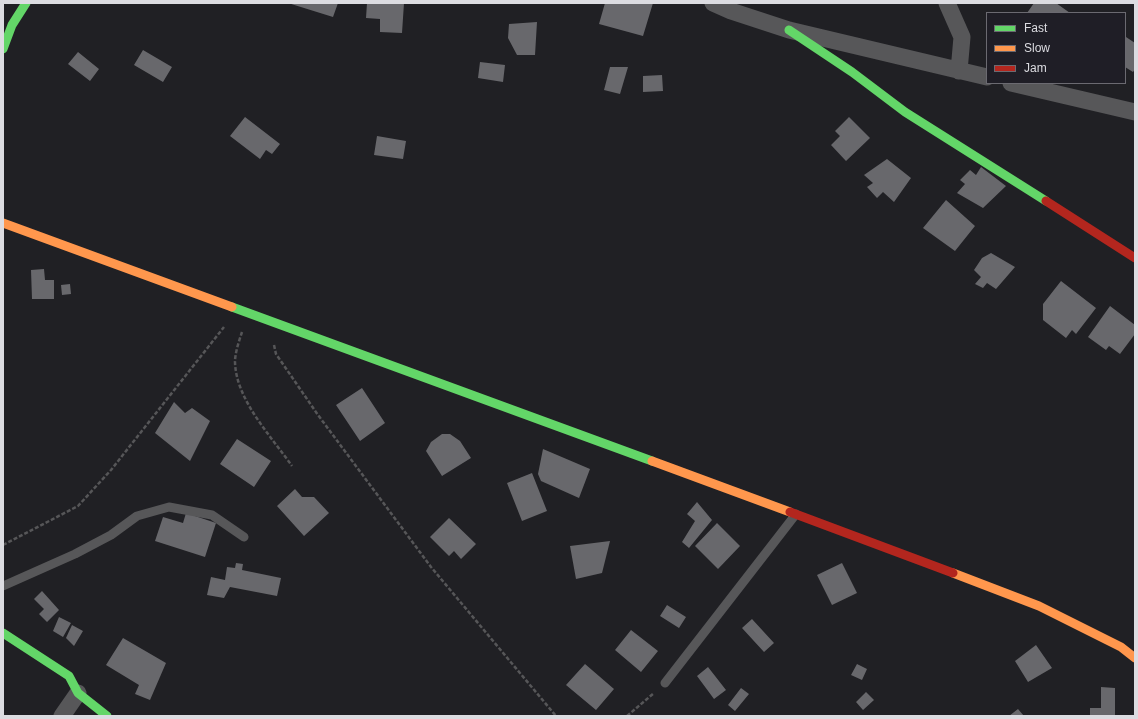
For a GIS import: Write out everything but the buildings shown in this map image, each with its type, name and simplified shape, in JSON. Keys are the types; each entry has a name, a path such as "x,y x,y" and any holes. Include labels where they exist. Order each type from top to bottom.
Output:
{"street":[{"path":"3,49 12,25 26,3"},
{"path":"713,3 731,11 789,30 986,77"},
{"path":"946,3 962,37 959,71"},
{"path":"789,30 852,72 905,112 1135,258"},
{"path":"1015,84 1135,112"},
{"path":"3,223 796,514 1039,606 1121,647 1135,658"},
{"path":"3,633 69,676 78,693 107,716"},
{"path":"62,716 78,693"}],"lane":[{"path":"3,586 74,554 111,534 137,516 169,507 212,515 244,537"},
{"path":"665,683 796,514"}],"path":[{"path":"242,311 235,361 238,383 250,406 292,466"},
{"path":"3,544 78,506 111,470 242,311"},
{"path":"266,320 276,354 318,415 431,567 556,716"},
{"path":"627,716 665,683"}],"traffic: fast":[{"path":"3,49 12,25 26,3"},
{"path":"789,30 852,72 905,112 1046,201"},
{"path":"232,307 652,461"},
{"path":"3,633 69,676 78,693 107,716"}],"traffic: slow":[{"path":"3,223 232,307"},
{"path":"652,461 790,512"},
{"path":"953,573 1039,606 1121,647 1135,658"}],"traffic: jam":[{"path":"1046,201 1135,258"},
{"path":"790,512 953,573"}]}
